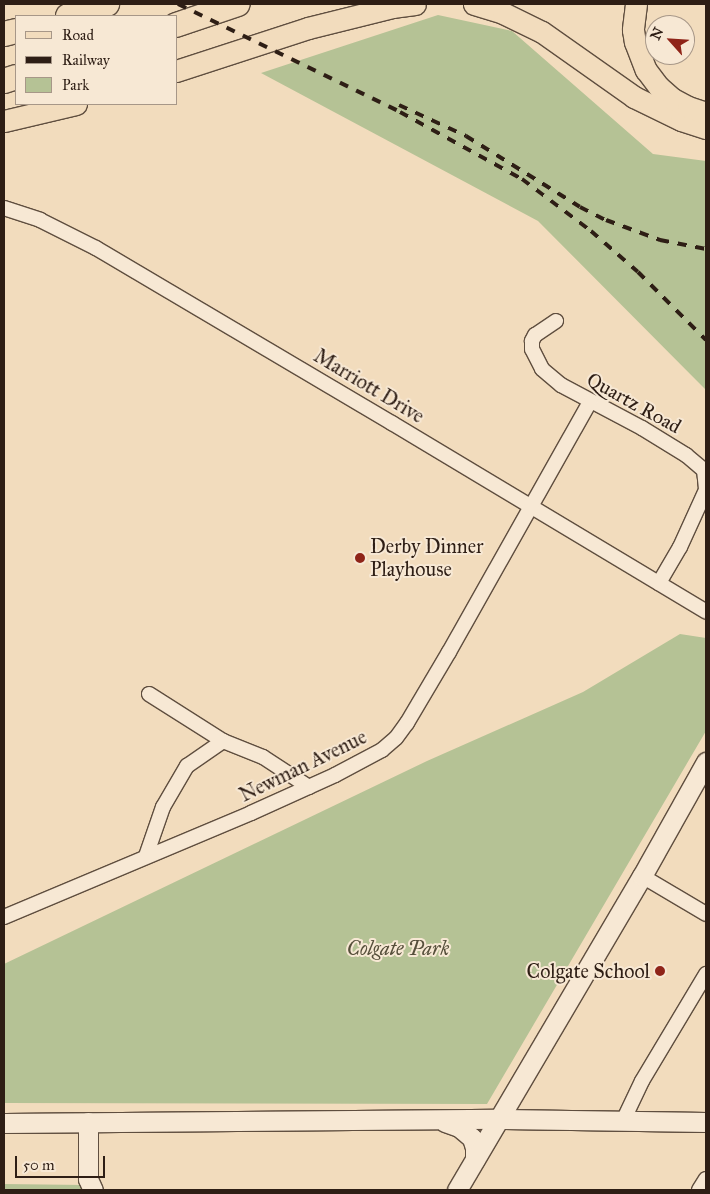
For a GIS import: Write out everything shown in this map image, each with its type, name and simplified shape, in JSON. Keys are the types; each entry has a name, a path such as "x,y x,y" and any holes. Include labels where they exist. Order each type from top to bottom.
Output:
{"highway":[{"path":"71,15 107,4"},
{"path":"178,23 238,4"}],"main road":[{"path":"308,28 366,4"},
{"path":"178,70 308,28 392,7 415,4"},
{"path":"474,4 503,13 542,32 634,96 682,120 706,128"},
{"path":"636,4 633,30 635,42 646,70 659,87 673,99 706,113"},
{"path":"4,121 27,114 72,105"},
{"path":"4,134 31,126 72,105"}],"street":[{"name":"Marriott Drive","path":"4,208 40,220 89,244 706,612"},
{"name":"Quartz Road","path":"556,321 535,335 532,349 542,369 561,385 649,433 686,455 704,470 706,490 680,547 659,583"},
{"name":"Newman Avenue","path":"4,917 309,787 364,761 382,750 396,738 449,652 590,402"},
{"path":"149,694 223,741 263,757 309,787"},
{"path":"146,856 163,807 187,766 223,741"},
{"path":"459,1190 475,1159 642,876 706,762"},
{"path":"642,876 706,914"},
{"path":"622,1122 642,1081 706,974"},
{"path":"4,1123 499,1119 706,1122"},
{"path":"441,1120 459,1128 472,1138 476,1148 475,1159"},
{"path":"88,1122 88,1178 93,1190"},
{"path":"699,1190 706,1178"}],"green space":[{"path":"438,15 512,31 653,154 706,161 706,390 538,221 261,73"},
{"name":"Colgate Park","path":"680,634 706,638 706,731 487,1104 4,1103 4,964 427,761 583,692"},
{"path":"4,1184 84,1185 82,1190 4,1190"}],"railway":[{"path":"178,4 400,112 522,179 591,231 638,272 706,340"},
{"path":"399,105 466,136 580,207 606,220 660,240 706,249"}],"place":[{"name":"Derby Dinner Playhouse","path":"360,558"},
{"name":"Colgate School","path":"660,971"}]}
